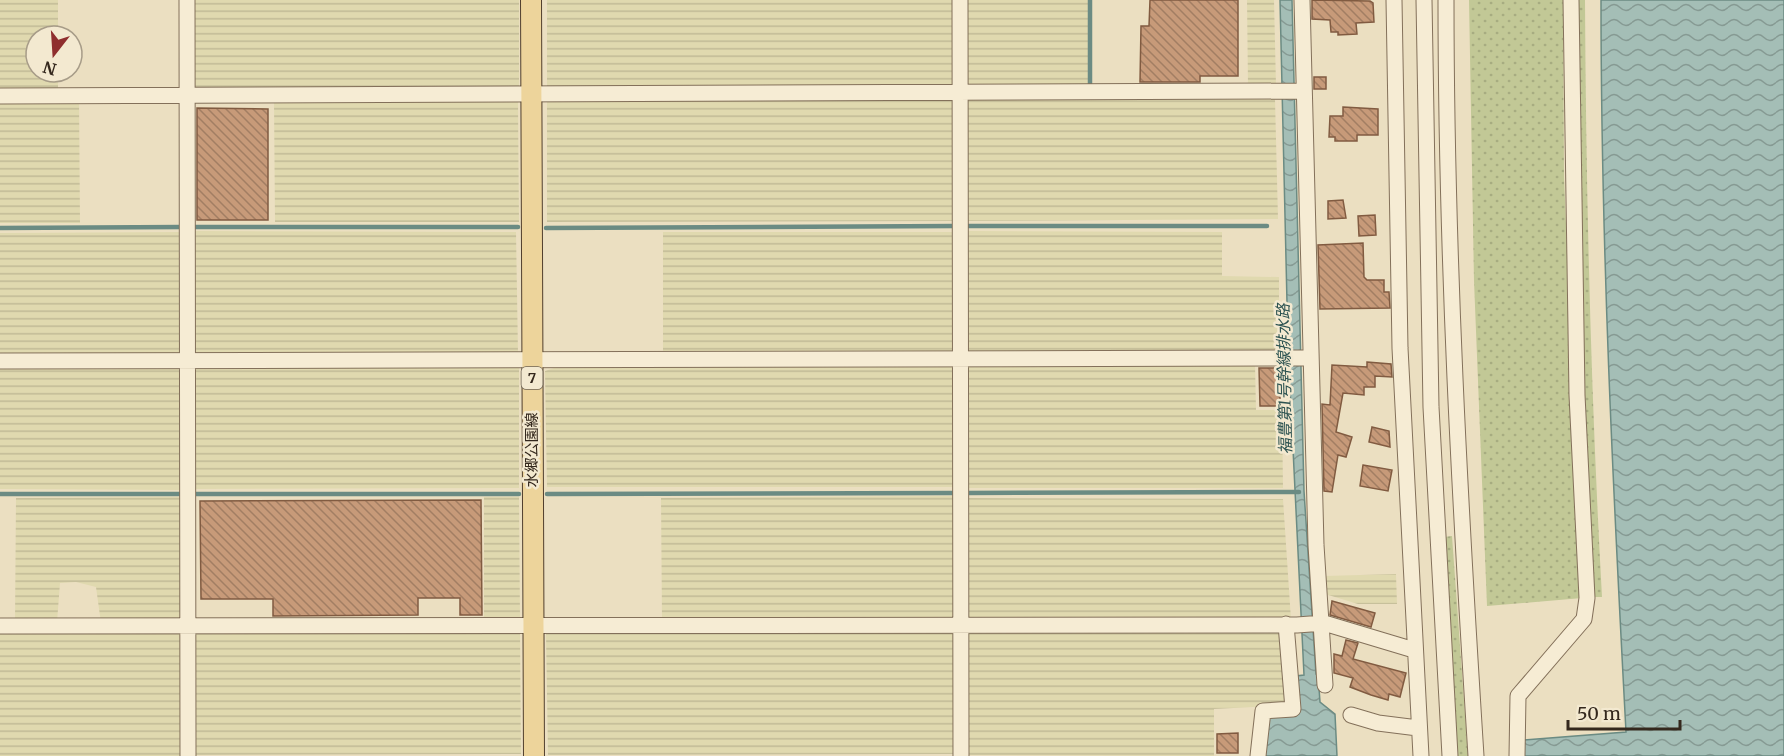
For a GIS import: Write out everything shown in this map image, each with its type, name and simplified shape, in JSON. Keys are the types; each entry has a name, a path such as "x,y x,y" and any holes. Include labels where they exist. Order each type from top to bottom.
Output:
{"main road":[{"name":"水郷公園線","path":"531,0 534,756"}],"street":[{"path":"187,0 188,756"},
{"path":"960,0 961,756"},
{"path":"1302,0 1301,91 1308,358 1319,623 1325,686"},
{"path":"1394,0 1400,348 1420,756"},
{"path":"1424,0 1431,395 1450,756"},
{"path":"1446,0 1450,283 1459,501 1476,756"},
{"path":"1517,756 1518,696 1584,619 1587,598 1577,395 1571,0"},
{"path":"0,96 1301,91"},
{"path":"0,361 1308,358"},
{"path":"0,626 961,626 1319,623 1414,650"},
{"path":"1258,756 1263,711 1293,709 1292,625"},
{"path":"1351,715 1378,723 1418,728"}],"shaded area":[{"path":"0,0 58,0 58,24 24,24 24,84 58,84 58,90 0,90"},
{"path":"192,0 519,0 519,89 192,89"},
{"path":"547,0 957,0 957,87 547,89"},
{"path":"964,0 1089,0 1088,86 963,87"},
{"path":"1247,0 1274,0 1276,86 1248,87"},
{"path":"79,99 80,223 0,223 0,100"},
{"path":"547,99 956,99 957,221 547,222"},
{"path":"967,99 1275,99 1278,219 966,221"},
{"path":"274,100 518,101 519,222 275,222"},
{"path":"192,231 516,232 518,354 192,357"},
{"path":"966,231 1222,232 1222,276 1279,277 1279,353 969,353 965,350"},
{"path":"182,232 183,356 0,356 0,233"},
{"path":"663,232 957,232 955,353 663,352"},
{"path":"184,364 184,490 0,489 0,365"},
{"path":"953,364 957,487 547,487 545,371 560,366"},
{"path":"1255,364 1256,410 1282,410 1283,488 966,488 965,371 969,366"},
{"path":"192,365 519,366 519,488 193,489"},
{"path":"956,496 958,619 662,620 661,498"},
{"path":"184,497 185,622 101,623 96,587 76,582 60,583 57,622 15,622 16,498"},
{"path":"484,497 519,497 520,619 484,622"},
{"path":"966,498 1283,499 1291,620 967,618"},
{"path":"1396,574 1397,604 1358,604 1325,594 1324,576"},
{"path":"1282,628 1289,705 1214,709 1214,756 965,755 965,635 969,630"},
{"path":"520,630 521,754 193,755 192,631"},
{"path":"956,630 958,754 548,755 546,632"},
{"path":"184,632 185,756 0,756 0,633"}],"green space":[{"path":"1469,0 1563,0 1564,177 1582,598 1487,606 1474,281"},
{"path":"1575,0 1585,0 1590,298 1602,597 1593,597 1581,400"},
{"path":"1452,536 1468,756 1457,756 1444,537"}],"water":[{"path":"1280,0 1292,0 1304,491 1316,674 1318,674 1320,702 1335,714 1337,756 1263,756 1267,715 1298,712 1296,676 1304,675 1288,346"},
{"path":"1601,0 1784,0 1784,756 1513,756 1512,741 1626,732 1605,275"}],"building":[{"path":"1150,0 1238,0 1238,76 1200,76 1200,82 1140,82 1141,26 1149,26"},
{"path":"1312,0 1370,1 1373,3 1374,22 1356,23 1357,34 1338,35 1338,32 1331,32 1330,20 1312,19"},
{"path":"1314,77 1326,77 1326,89 1314,89"},
{"path":"1343,107 1378,109 1378,135 1357,135 1357,141 1335,141 1335,137 1329,137 1330,116 1343,116"},
{"path":"197,108 268,109 268,220 197,220"},
{"path":"1343,200 1346,218 1328,219 1328,201"},
{"path":"1375,215 1376,235 1359,236 1358,216"},
{"path":"1363,243 1364,277 1367,280 1384,280 1384,292 1389,292 1390,308 1320,309 1318,245"},
{"path":"1367,362 1391,364 1392,377 1375,376 1375,387 1364,387 1364,395 1343,393 1336,432 1352,437 1346,457 1338,455 1332,492 1324,491 1322,404 1330,405 1332,365 1367,367"},
{"path":"1259,368 1280,368 1280,406 1260,406"},
{"path":"1372,427 1389,431 1390,447 1369,442"},
{"path":"1363,465 1392,470 1388,491 1360,486"},
{"path":"481,500 482,615 460,615 460,598 418,598 418,615 273,616 273,599 201,599 200,501"},
{"path":"1332,601 1375,613 1371,627 1330,615"},
{"path":"1346,640 1358,643 1353,659 1406,673 1400,697 1389,694 1388,700 1371,695 1350,687 1353,678 1334,673 1334,654 1342,656"},
{"path":"1238,733 1238,753 1217,753 1217,734"}],"waterway":[{"path":"1090,0 1090,88"},
{"path":"546,228 955,226"},
{"path":"966,226 1267,226"},
{"path":"0,228 182,227"},
{"path":"193,227 518,227"},
{"path":"966,493 1299,492"},
{"path":"547,494 956,493"},
{"path":"0,494 183,494"},
{"path":"193,494 519,494"}],"water label":[{"name":"福豊第1号幹線排水路","path":"1284,379"}]}
